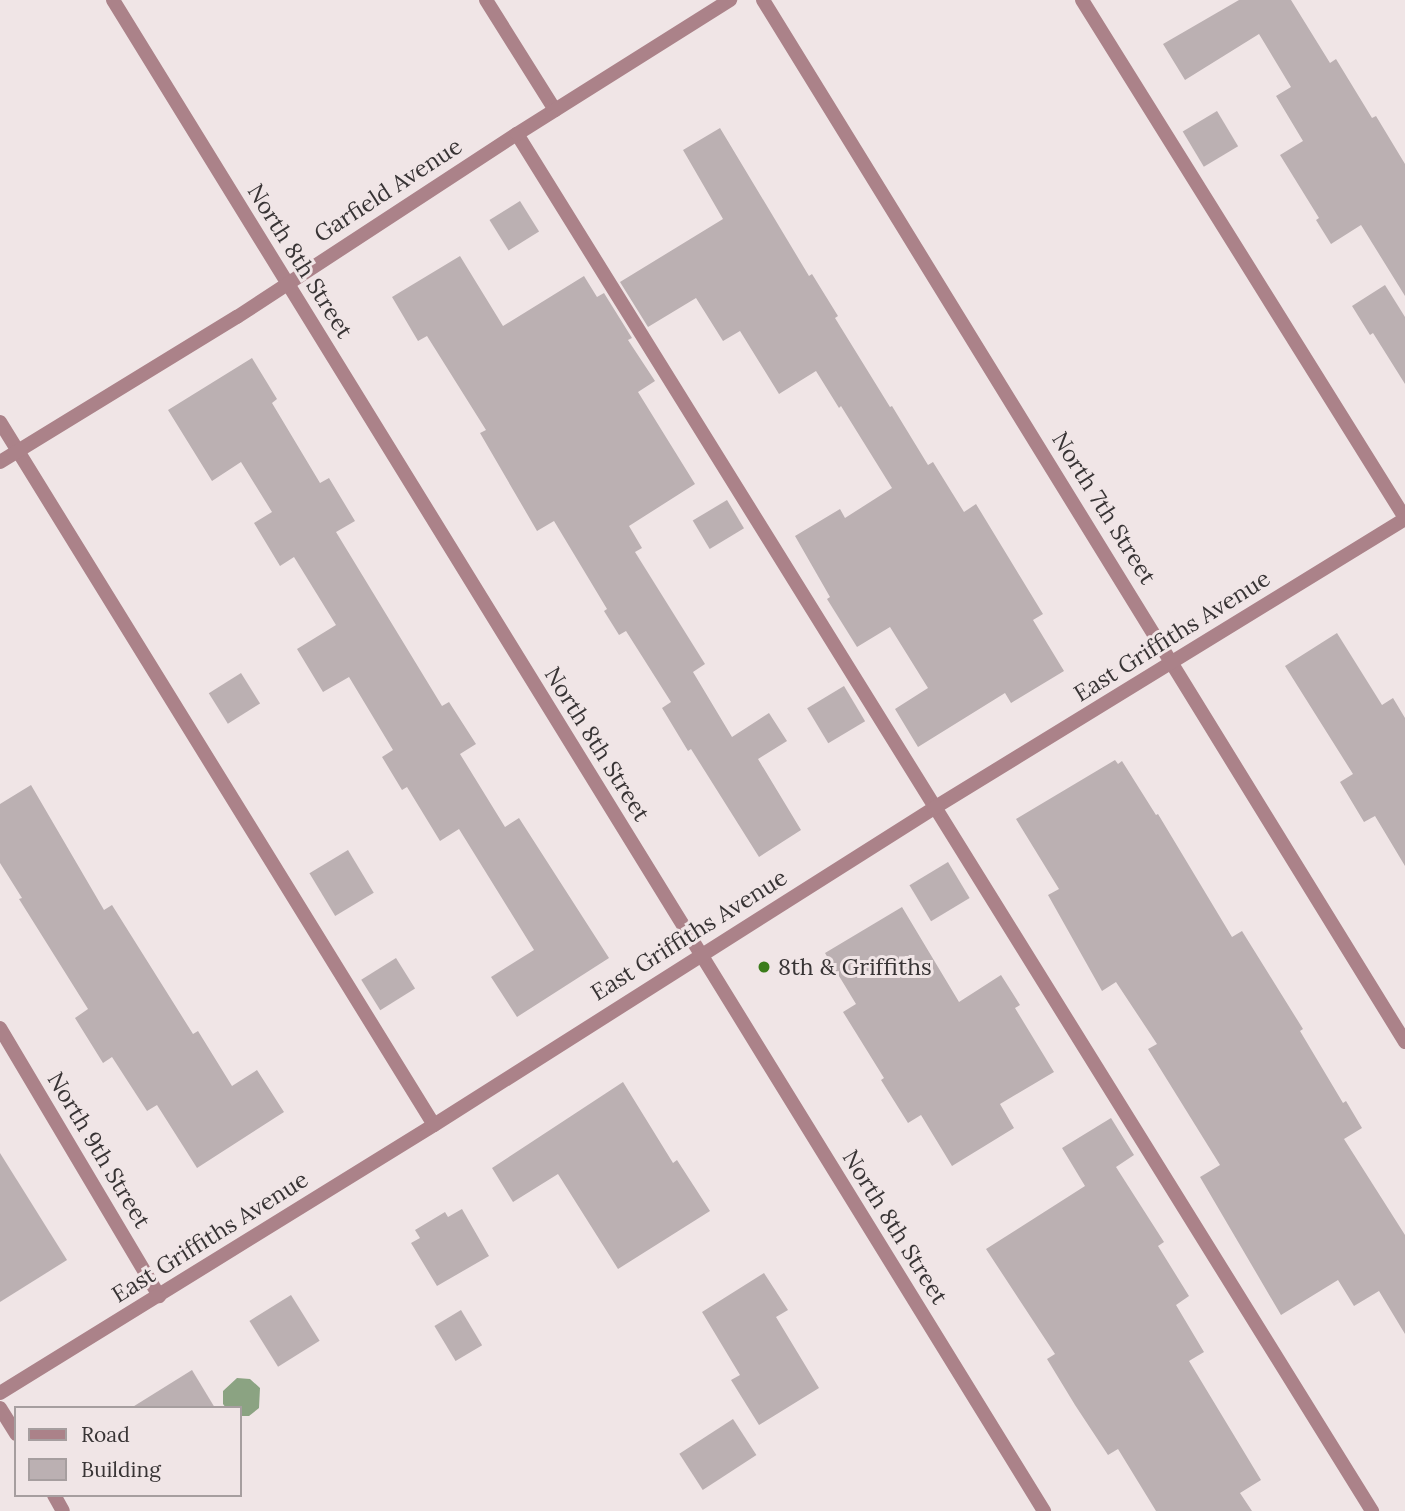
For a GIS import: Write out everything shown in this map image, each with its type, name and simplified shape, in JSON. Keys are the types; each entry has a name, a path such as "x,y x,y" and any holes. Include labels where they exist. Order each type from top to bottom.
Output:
{"street":[{"name":"North 8th Street","path":"113,0 1044,1511"},
{"path":"486,0 555,110"},
{"name":"Garfield Avenue","path":"0,462 288,284 517,134 730,0"},
{"name":"North 7th Street","path":"763,0 1405,1042"},
{"path":"1082,0 1405,519"},
{"path":"517,134 1371,1511"},
{"path":"0,422 434,1125"},
{"name":"East Griffiths Avenue","path":"0,1393 434,1125 934,808 1405,519"},
{"name":"North 9th Street","path":"0,1028 159,1296"},
{"path":"0,1408 14,1431"}],"shaded area":[{"path":"237,1378 250,1379 260,1388 259,1408 249,1416 242,1416 242,1406 224,1406 223,1391"}],"building":[{"path":"1239,0 1291,0 1330,63 1336,59 1372,118 1376,116 1405,164 1405,296 1361,225 1331,244 1316,220 1319,218 1280,155 1303,141 1276,96 1291,87 1259,34 1185,80 1163,44"},
{"path":"1217,111 1238,146 1204,167 1183,132"},
{"path":"720,128 928,465 933,462 964,512 976,504 1043,614 1033,620 1064,671 1011,703 1005,693 918,747 895,709 928,688 890,627 857,647 827,599 830,597 795,536 840,509 845,518 892,488 841,406 839,408 816,371 779,394 740,331 723,341 696,298 648,327 620,282 723,219 683,150"},
{"path":"520,201 539,232 509,251 489,220"},
{"path":"460,256 503,326 584,276 597,297 604,293 632,338 628,340 655,381 638,392 695,484 629,526 642,548 635,552 705,664 693,672 732,737 769,713 787,741 758,759 801,830 759,857 662,708 671,702 626,631 619,635 604,611 607,609 554,521 537,531 480,433 486,430 427,336 418,341 392,297"},
{"path":"1385,285 1405,317 1405,384 1373,333 1370,335 1352,306"},
{"path":"252,358 277,399 272,403 320,483 329,478 355,521 336,532 442,706 449,702 476,744 460,754 505,827 519,818 609,958 517,1017 491,977 534,950 459,829 440,841 407,787 402,790 382,757 393,750 349,677 323,692 297,649 336,625 294,557 280,566 254,523 272,512 241,462 212,481 168,410"},
{"path":"727,500 744,528 710,549 693,521"},
{"path":"1337,633 1382,705 1393,698 1405,718 1405,866 1375,816 1364,822 1340,782 1353,774 1285,666"},
{"path":"241,673 260,704 228,724 209,693"},
{"path":"844,686 865,721 828,743 807,708"},
{"path":"1115,760 1118,764 1122,761 1156,815 1158,814 1232,937 1242,931 1303,1029 1300,1031 1343,1103 1346,1101 1362,1128 1344,1139 1405,1235 1405,1334 1379,1291 1354,1306 1338,1280 1281,1315 1200,1177 1220,1165 1148,1049 1157,1044 1116,982 1102,991 1048,895 1059,889 1016,819"},
{"path":"31,785 104,910 112,905 193,1034 198,1031 232,1086 257,1070 284,1112 197,1168 157,1105 147,1111 112,1057 103,1063 75,1018 88,1009 19,899 22,898 0,863 0,804"},
{"path":"348,850 374,893 335,916 309,873"},
{"path":"948,862 970,898 931,921 909,885"},
{"path":"902,907 959,1002 1001,975 1020,1005 1015,1008 1054,1072 1000,1104 1014,1128 952,1166 921,1115 908,1123 881,1080 884,1078 843,1012 856,1004 825,953"},
{"path":"396,958 415,989 380,1010 361,980"},
{"path":"623,1082 673,1163 677,1160 710,1211 618,1269 558,1174 513,1202 492,1168"},
{"path":"1111,1118 1134,1155 1116,1167 1164,1242 1158,1246 1189,1296 1176,1305 1204,1352 1189,1361 1261,1480 1240,1493 1252,1511 1156,1511 1118,1449 1108,1455 1075,1405 1047,1359 1055,1354 986,1249 1085,1186 1062,1148"},
{"path":"0,1153 67,1260 0,1302"},
{"path":"462,1209 489,1256 437,1286 411,1243 420,1238 415,1230 445,1212 448,1217"},
{"path":"764,1273 788,1310 776,1317 819,1388 759,1425 731,1380 740,1375 702,1312"},
{"path":"291,1295 320,1341 278,1367 249,1321"},
{"path":"461,1310 482,1345 456,1361 434,1326"},
{"path":"192,1370 214,1406 134,1406"},
{"path":"733,1419 756,1455 703,1490 679,1454"}],"place":[{"name":"8th & Griffiths","path":"764,967"}]}
